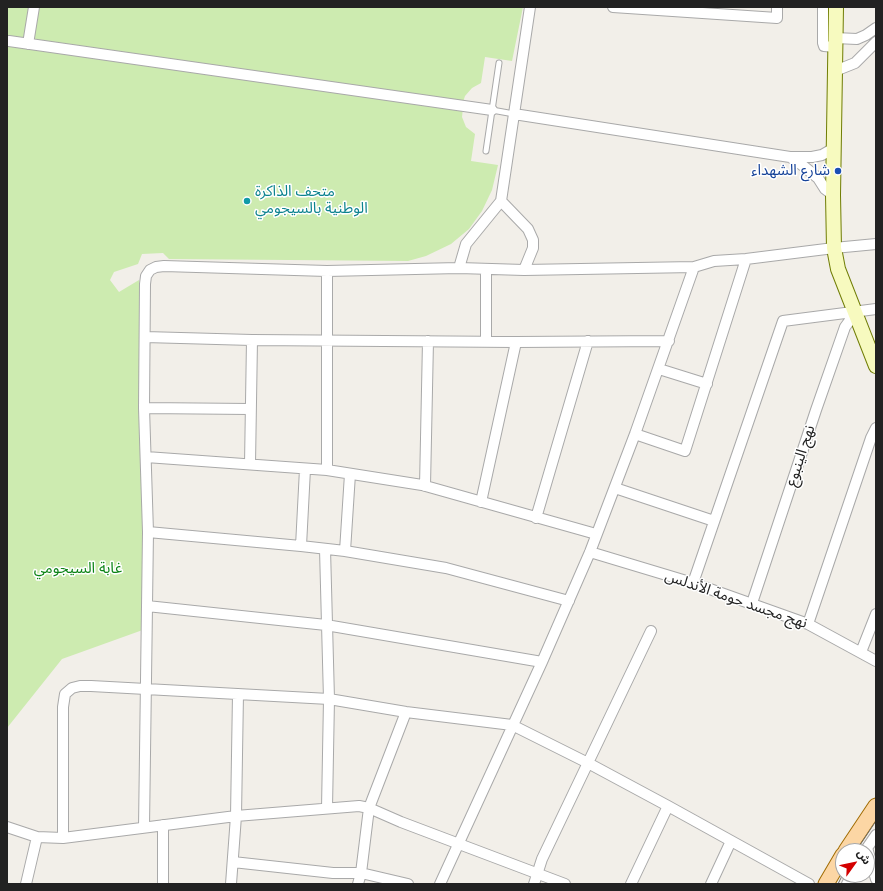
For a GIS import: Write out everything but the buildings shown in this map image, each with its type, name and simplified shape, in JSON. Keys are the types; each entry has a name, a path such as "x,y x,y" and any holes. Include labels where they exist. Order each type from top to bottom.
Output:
{"main road":[{"path":"851,843 876,806"},
{"path":"826,884 835,869"}],"street":[{"path":"28,44 34,7"},
{"path":"459,268 466,244 501,201 530,7"},
{"path":"613,7 735,11 777,18 777,7"},
{"path":"822,7 824,46 835,42 857,39 876,28"},
{"path":"836,7 833,195 834,248 838,270 856,312 876,366"},
{"path":"9,42 492,110"},
{"path":"835,71 855,63 875,46"},
{"path":"514,114 790,157 812,157 822,155 834,148"},
{"path":"790,157 818,178 825,189 833,195"},
{"path":"501,201 528,229 533,240 533,248 524,270"},
{"path":"144,827 148,532 144,408 146,276 150,270 156,267 164,266 327,271 459,268 524,270 694,267 714,260 746,259 876,244"},
{"path":"635,434 685,451 746,259"},
{"path":"440,884 542,662 590,552 659,369 694,267"},
{"path":"486,269 486,342"},
{"path":"327,271 327,470"},
{"path":"693,583 783,321 876,309"},
{"name":"نهج الينبوع","path":"752,603 842,335 845,327 856,312"},
{"path":"145,337 252,340 486,342 669,341"},
{"path":"250,464 252,340"},
{"path":"425,486 428,341"},
{"path":"536,518 588,341"},
{"path":"481,502 516,342"},
{"path":"659,369 707,384"},
{"path":"144,408 250,409"},
{"path":"808,624 871,438 876,428"},
{"path":"146,456 327,470 425,486 596,534"},
{"path":"301,546 305,469"},
{"path":"345,551 350,474"},
{"path":"615,488 714,521"},
{"path":"148,532 345,551 446,568 569,601"},
{"path":"325,549 329,700 327,808"},
{"name":"نهج مجسد حومة الأندلس","path":"590,552 693,583 808,624 876,661"},
{"path":"148,606 326,625 542,662"},
{"path":"861,652 876,614"},
{"path":"534,884 542,859 651,632"},
{"path":"63,838 63,707 65,694 72,688 80,686 238,694 329,700 406,712 512,725 588,763 809,884"},
{"path":"231,884 236,816 238,694"},
{"path":"358,884 361,873 370,808 406,712"},
{"path":"7,827 37,837 63,838 236,816 359,806 370,808 401,822 565,884"},
{"path":"631,884 668,806"},
{"path":"163,825 163,884"},
{"path":"26,884 37,837"},
{"path":"711,884 731,841"},
{"path":"233,862 333,873 361,873 408,884"}],"lane":[{"path":"486,151 499,63"},
{"path":"492,110 514,114"}],"green space":[{"name":"متحف الذاكرة الوطنية بالسيجومي","path":"7,7 523,7 512,61 485,57 481,83 472,88 464,99 462,117 466,127 475,134 471,161 498,165 492,190 482,211 469,229 451,244 426,256 408,261 169,259 163,253 142,254 138,264 114,272 110,280 119,292 139,280 139,361 151,627 62,659 7,728"}],"tram line":[{"path":"861,843 876,821"}],"place":[{"name":"شارع الشهداء","path":"838,171"},
{"name":"متحف الذاكرة الوطنية بالسيجومي","path":"247,201"}],"park label":[{"name":"غابة السيجومي","path":"78,569"}]}
